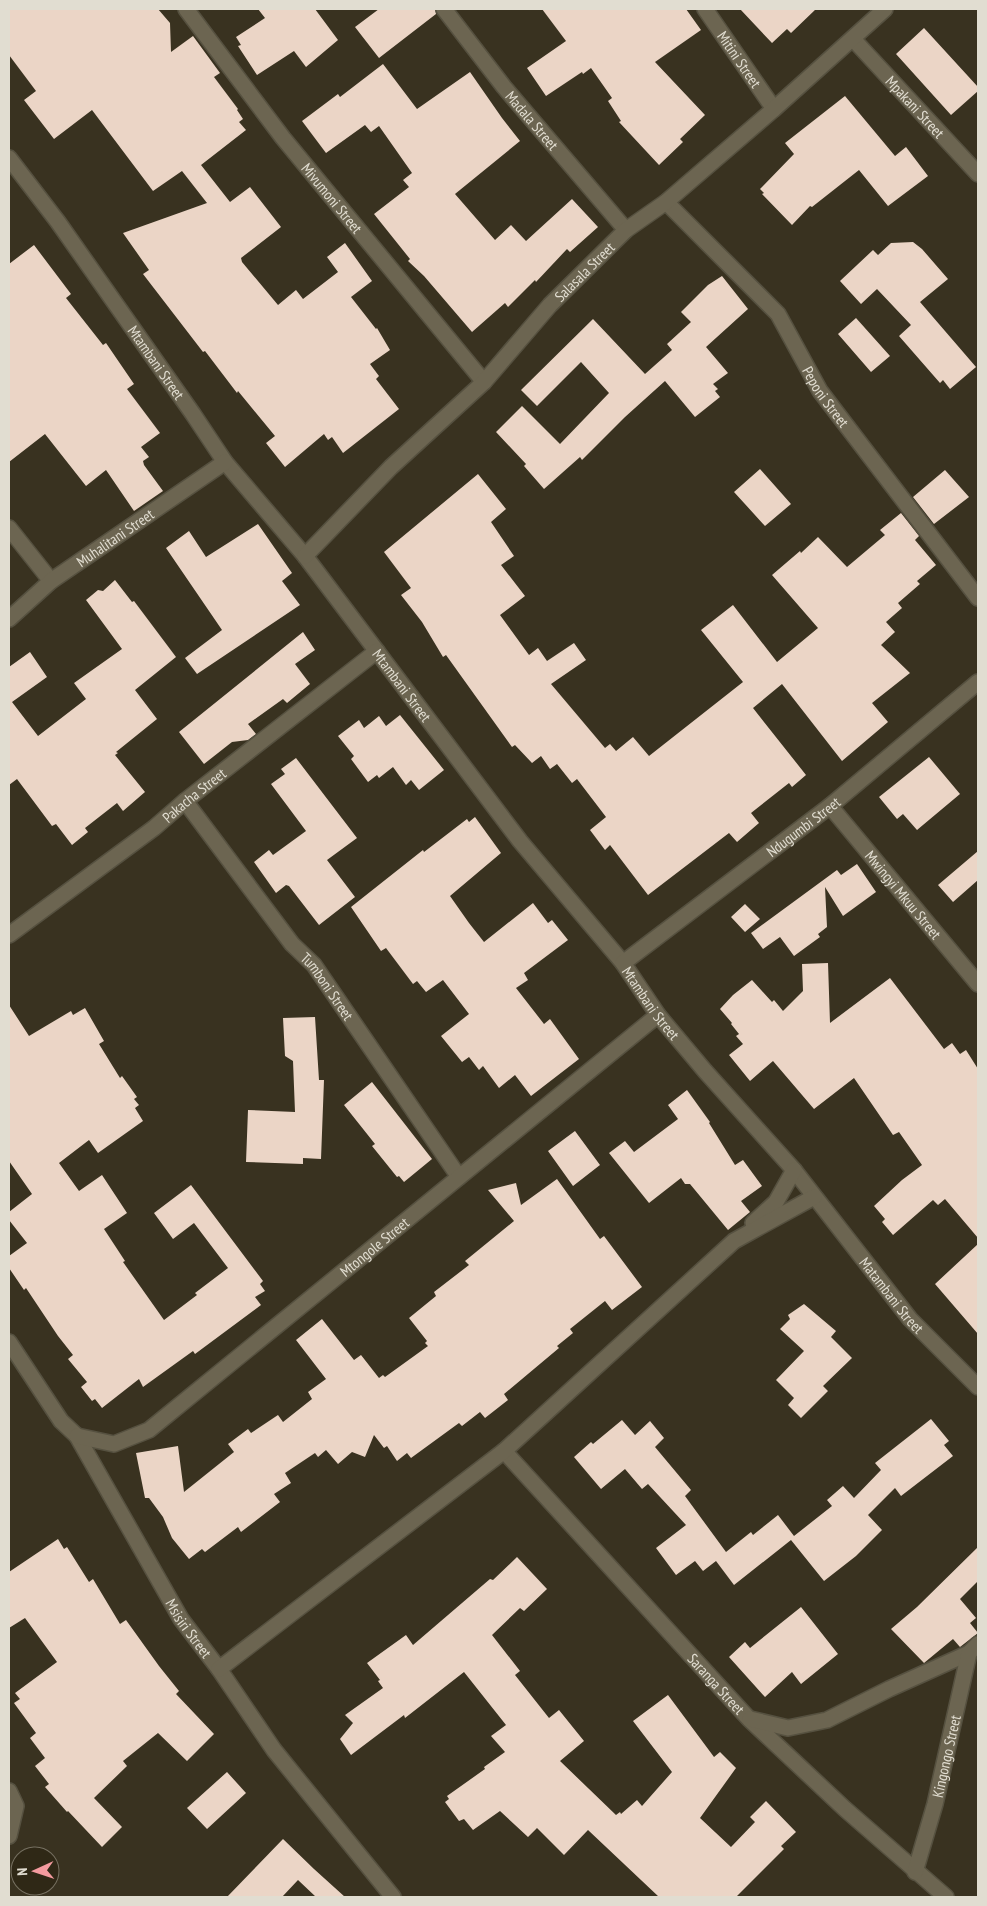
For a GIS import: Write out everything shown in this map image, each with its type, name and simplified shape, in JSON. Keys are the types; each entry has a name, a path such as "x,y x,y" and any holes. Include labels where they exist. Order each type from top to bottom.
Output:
{"street":[{"name":"Mivumoni Street","path":"186,9 282,138 484,382"},
{"name":"Madala Street","path":"444,9 504,87 626,230"},
{"name":"Mitini Street","path":"705,9 774,109"},
{"name":"Salasala Street","path":"305,556 391,467 484,382 550,305 626,230 666,202 853,40 885,9"},
{"name":"Mpakani Street","path":"853,40 978,174"},
{"name":"Mtambani Street","path":"9,158 109,294 194,414 225,462 305,556 520,841 623,963 658,1014 794,1170 814,1197"},
{"name":"Peponi Street","path":"666,202 778,314 820,392 978,598"},
{"name":"Muhalitani Street","path":"9,619 51,581 225,462"},
{"path":"9,528 51,581"},
{"name":"Pakacha Street","path":"9,935 154,828 185,801 377,651"},
{"name":"Ndugumbi Street","path":"623,963 830,806 978,682"},
{"name":"Tumboni Street","path":"185,801 292,944 314,965 459,1178"},
{"name":"Mwingyi Mkuu Street","path":"830,806 978,984"},
{"name":"Mtongole Street","path":"77,1436 114,1444 150,1430 658,1014"},
{"path":"219,1669 504,1452 776,1202 794,1170"},
{"path":"734,1241 814,1197"},
{"name":"Matambani Street","path":"814,1197 910,1319 978,1387"},
{"name":"Msisiri Street","path":"9,1342 61,1421 77,1436 181,1619 219,1669 274,1750 393,1897"},
{"name":"Saranga Street","path":"504,1452 749,1719 915,1872 946,1897"},
{"path":"749,1719 788,1728 827,1720 974,1648"},
{"name":"Kingongo Street","path":"915,1872 935,1804 974,1648"},
{"path":"9,1791 16,1806 9,1836"}],"building":[{"path":"9,9 158,9 170,23 171,52 193,36 220,73 214,77 238,109 243,119 239,122 246,130 201,165 230,202 250,187 281,227 241,258 242,262 278,305 296,290 303,299 338,272 327,257 345,243 372,281 351,297 377,328 390,350 370,364 379,376 376,379 399,409 343,453 332,437 328,440 324,434 285,467 266,443 275,436 238,391 237,393 205,351 203,352 143,274 149,270 123,233 207,203 182,171 153,191 92,110 54,139 24,100 36,91 9,55"},
{"path":"258,9 315,9 338,40 306,67 294,51 257,75 238,46 241,45 236,37 265,18"},
{"path":"379,9 435,9 436,14 379,58 355,27"},
{"path":"542,9 686,9 701,30 655,62 705,115 680,139 683,142 659,165 619,122 621,121 608,101 612,98 591,68 546,96 527,68 566,41"},
{"path":"740,9 816,9 791,33 787,29 772,43"},
{"path":"924,28 978,87 978,91 951,115 896,54"},
{"path":"383,64 417,109 470,72 520,141 455,194 495,240 511,225 526,241 572,199 598,227 570,252 567,249 536,282 535,280 508,307 505,303 472,332 424,276 408,261 410,259 374,214 409,187 403,180 412,173 379,126 371,132 365,125 326,153 302,121 338,94 340,97"},
{"path":"845,96 895,156 906,147 928,176 888,206 859,170 812,207 810,206 792,225 762,194 764,193 760,189 794,154 785,143"},
{"path":"913,242 922,249 948,279 920,302 976,367 950,389 943,380 940,383 899,336 911,325 877,289 861,304 840,281 873,250 878,255 891,243"},
{"path":"34,245 71,294 66,298 103,345 106,343 134,384 127,389 160,433 141,447 149,457 143,461 144,465 163,491 134,511 106,470 86,486 45,434 9,462 9,264"},
{"path":"722,276 748,309 706,347 728,373 713,384 718,389 715,391 720,397 695,417 665,381 625,417 582,460 580,457 544,489 524,466 526,464 496,432 522,406 560,444 609,393 581,362 537,406 521,390 593,319 645,374 672,350 667,344 691,322 681,312 708,285"},
{"path":"856,318 890,356 871,372 838,334"},
{"path":"760,469 791,504 765,526 734,492"},
{"path":"945,470 969,497 934,524 913,497"},
{"path":"478,474 506,509 491,522 514,556 501,565 525,596 500,615 529,655 538,648 547,661 574,643 586,660 551,684 605,748 610,744 616,751 633,737 649,756 743,682 701,630 733,605 777,662 818,628 772,575 800,551 801,553 818,537 847,567 885,535 880,530 901,513 919,536 915,540 936,565 917,581 920,584 898,603 902,608 886,622 895,632 881,645 910,673 872,703 888,722 842,761 782,684 753,708 806,775 792,787 789,783 751,813 759,823 737,842 729,833 648,895 610,845 605,850 590,830 606,817 577,779 572,783 557,764 550,769 541,756 532,763 515,745 512,747 446,655 443,657 422,622 401,595 411,588 384,552"},
{"path":"258,524 292,573 282,581 300,605 197,674 185,658 222,630 166,548 189,531 206,557"},
{"path":"115,580 132,602 134,601 176,657 135,690 157,719 116,752 118,753 115,755 145,792 123,811 117,803 85,828 88,832 72,845 56,824 52,826 17,779 9,785 9,667 30,652 47,677 12,702 38,736 86,699 74,683 122,649 86,600 98,590 103,591"},
{"path":"303,632 315,650 295,664 310,684 287,703 283,699 248,724 256,734 248,740 232,742 204,764 179,732"},
{"path":"400,715 444,770 419,790 411,780 406,785 393,767 379,778 377,775 368,782 351,759 354,756 338,736 359,720 364,728 379,716 386,726"},
{"path":"929,757 960,794 917,830 903,814 897,819 879,797"},
{"path":"296,758 357,838 327,860 355,897 319,925 289,886 286,885 276,893 254,862 269,850 273,855 306,831 271,784 285,774 281,769"},
{"path":"475,817 501,853 450,896 469,923 484,942 533,903 548,923 552,920 568,940 524,973 528,980 516,988 544,1024 550,1019 579,1059 531,1096 515,1075 499,1088 483,1066 479,1070 469,1057 462,1062 441,1036 469,1014 443,980 426,992 417,981 413,984 386,948 381,951 351,907 423,850 424,852 467,819 469,822"},
{"path":"978,851 978,880 953,902 938,885"},
{"path":"857,864 876,892 843,916 825,887 827,927 818,934 820,937 794,956 780,937 763,949 751,933 837,870 841,875"},
{"path":"745,904 760,919 745,932 731,917"},
{"path":"828,963 830,1023 890,978 944,1049 952,1043 960,1054 966,1050 978,1069 978,1238 945,1199 938,1205 933,1200 893,1235 882,1222 885,1219 874,1206 902,1180 922,1165 899,1132 893,1135 854,1078 814,1109 773,1061 750,1081 729,1055 743,1044 736,1036 739,1034 732,1023 720,1009 733,995 752,980 783,1011 803,991 802,964"},
{"path":"9,1005 29,1036 71,1011 73,1015 85,1008 104,1041 99,1044 120,1078 122,1076 137,1097 134,1099 139,1105 135,1108 143,1121 98,1153 89,1140 59,1163 79,1191 102,1175 127,1213 104,1229 125,1261 123,1262 164,1320 228,1268 194,1223 173,1239 154,1213 191,1185 263,1281 260,1284 265,1291 255,1297 261,1305 195,1354 193,1351 143,1387 139,1379 102,1408 95,1399 92,1401 81,1387 87,1382 68,1359 73,1355 26,1288 24,1290 9,1268 9,1256 27,1243 9,1220 9,1212 32,1194 9,1161"},
{"path":"315,1017 319,1080 324,1080 321,1159 303,1158 303,1164 246,1162 248,1110 295,1112 293,1061 285,1056 283,1018"},
{"path":"372,1082 432,1159 404,1182 399,1176 397,1177 372,1146 375,1144 344,1105"},
{"path":"687,1090 710,1122 735,1165 743,1160 762,1186 741,1201 750,1212 728,1230 690,1184 685,1184 681,1178 649,1203 609,1153 625,1141 634,1152 678,1119 668,1105"},
{"path":"575,1131 600,1165 573,1186 548,1151"},
{"path":"557,1179 600,1239 604,1236 642,1287 612,1310 605,1301 570,1329 573,1333 557,1346 559,1348 504,1394 508,1400 485,1418 480,1412 462,1426 459,1423 411,1458 407,1453 397,1461 387,1446 384,1448 374,1435 365,1457 352,1452 338,1464 326,1450 318,1457 315,1453 285,1473 291,1483 274,1494 280,1502 241,1532 238,1527 205,1552 202,1549 189,1559 172,1538 163,1517 149,1498 145,1498 136,1453 178,1446 184,1492 234,1452 228,1444 248,1429 251,1433 278,1415 283,1422 312,1399 308,1392 326,1379 296,1340 322,1319 354,1360 361,1355 379,1378 383,1375 385,1377 428,1346 425,1343 427,1341 409,1318 436,1296 434,1292 469,1265 465,1261 514,1221 488,1190 516,1183 521,1205"},
{"path":"978,1244 978,1334 935,1284"},
{"path":"804,1304 836,1331 831,1337 852,1358 823,1386 828,1391 801,1418 788,1405 794,1398 776,1380 804,1351 780,1329 790,1319 788,1315"},
{"path":"931,1419 949,1441 944,1445 953,1456 901,1496 895,1488 868,1515 882,1530 856,1556 824,1581 791,1540 734,1585 716,1561 703,1571 695,1561 676,1575 656,1548 686,1525 648,1484 642,1489 625,1469 601,1489 574,1457 591,1442 593,1444 622,1420 635,1435 650,1421 664,1438 655,1447 691,1490 685,1496 726,1552 751,1532 753,1535 778,1515 794,1536 832,1506 827,1500 843,1486 854,1498 881,1470 875,1463"},
{"path":"58,1539 64,1549 67,1547 89,1582 93,1579 120,1624 126,1620 179,1691 176,1694 214,1734 187,1761 158,1733 123,1761 127,1766 94,1798 122,1827 102,1847 45,1787 49,1784 35,1766 45,1758 30,1738 36,1733 14,1703 20,1699 15,1693 57,1662 25,1618 9,1628 9,1572"},
{"path":"978,1547 978,1581 960,1599 976,1618 970,1623 978,1633 960,1647 953,1639 924,1663 891,1629 917,1607"},
{"path":"517,1557 547,1589 524,1611 520,1608 492,1635 520,1671 515,1675 549,1718 559,1710 584,1741 560,1761 616,1815 620,1812 621,1814 637,1800 642,1806 672,1772 633,1721 668,1695 714,1757 720,1752 736,1768 700,1818 731,1847 755,1822 750,1817 766,1801 796,1832 781,1846 784,1849 736,1897 659,1897 588,1830 564,1855 537,1828 528,1837 500,1811 473,1830 464,1819 459,1821 445,1802 449,1799 447,1796 505,1752 491,1736 506,1725 464,1672 405,1718 404,1715 351,1755 340,1739 353,1723 345,1715 383,1688 378,1681 380,1680 367,1663 406,1635 413,1645 490,1579 493,1580"},
{"path":"801,1607 838,1654 801,1684 792,1672 765,1697 729,1657 745,1642 750,1648"},
{"path":"227,1772 246,1793 207,1829 187,1808"},
{"path":"283,1839 345,1897 316,1897 298,1880 282,1897 227,1897"}]}
